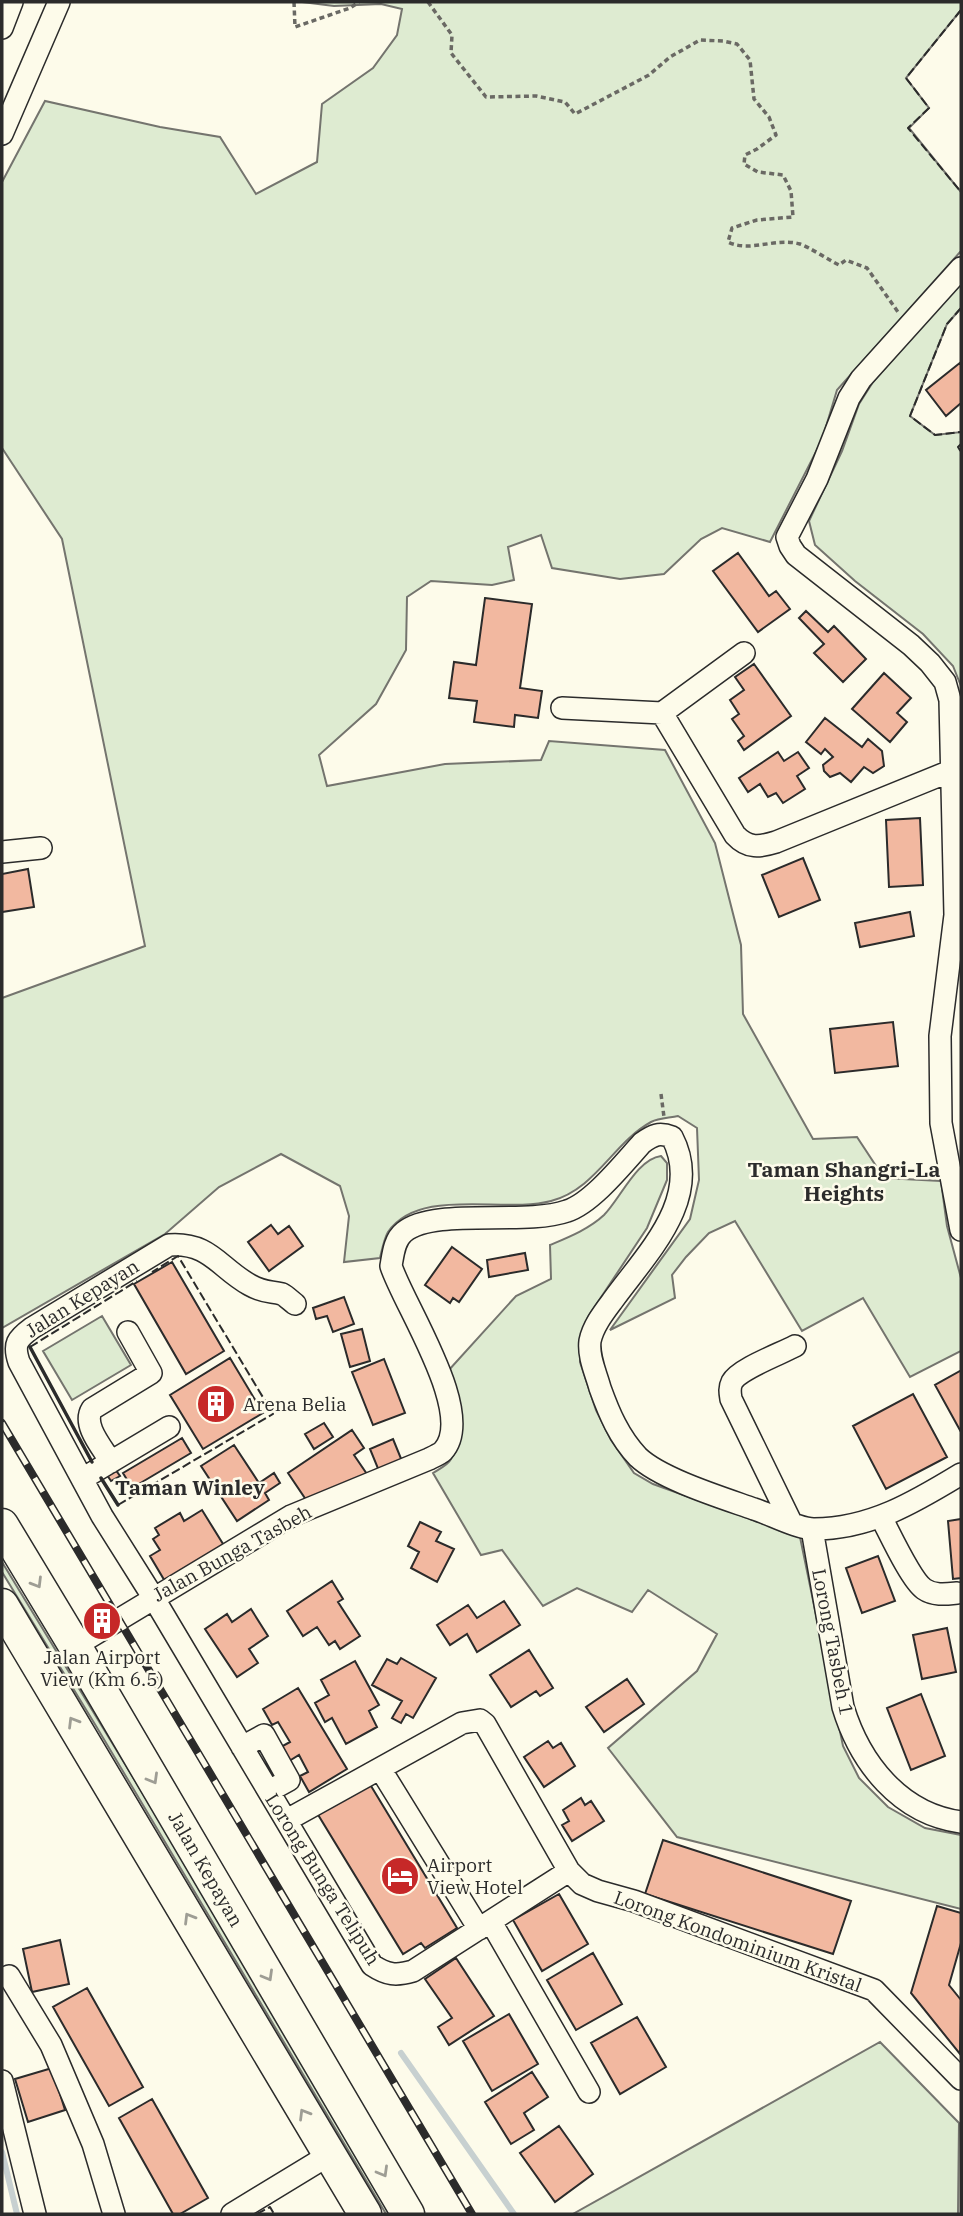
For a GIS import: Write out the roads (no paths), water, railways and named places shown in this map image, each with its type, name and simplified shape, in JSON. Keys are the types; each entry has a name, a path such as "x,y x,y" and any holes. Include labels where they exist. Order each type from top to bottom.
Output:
{"highway":[{"name":"Jalan Kepayan","path":"2,1525 408,2214"},
{"name":"Jalan Kepayan","path":"2,1605 365,2214"}],"street":[{"path":"2,28 12,2"},
{"path":"2,134 59,2"},
{"path":"961,268 861,379 849,398 817,479 787,537 796,555 930,663 945,682 950,700 955,915 942,1007 941,1123 961,1230"},
{"path":"562,708 662,713 744,653"},
{"path":"662,713 735,835 742,843 752,846 776,842 953,770"},
{"path":"2,852 41,848"},
{"name":"Jalan Bunga Tasbeh","path":"75,1646 291,1516 443,1451 450,1437 453,1414 447,1390 391,1266 395,1247 402,1233 430,1220 522,1217 565,1212 580,1206 642,1143 652,1135 662,1133 672,1137 681,1153 683,1175 678,1205 664,1230 597,1324 590,1342 603,1394 620,1434 639,1458 658,1470 717,1495 812,1529 881,1517 919,1499 961,1474"},
{"name":"Jalan Kepayan","path":"153,1597 82,1479 19,1362 15,1348 18,1338 169,1245 187,1244 223,1264 248,1284 268,1293 282,1294 295,1304"},
{"path":"111,1462 88,1422 88,1415 92,1409 151,1373 128,1332"},
{"path":"791,1522 729,1390 732,1381 741,1373 795,1346"},
{"path":"82,1479 169,1427"},
{"path":"881,1517 915,1578 925,1590 937,1594 957,1593"},
{"name":"Lorong Tasbeh 1","path":"812,1529 843,1707 851,1735 870,1765 897,1794 918,1809 949,1821 961,1822"},
{"name":"Lorong Bunga Telipuh","path":"153,1597 372,1965 384,1973 393,1975 413,1971 569,1871"},
{"path":"287,1820 462,1723 480,1720 494,1738 569,1871"},
{"path":"381,1770 485,1925 589,2092"},
{"name":"Lorong Kondominium Kristal","path":"569,1871 582,1884 598,1891 634,1901 874,1990 961,2079"},
{"path":"9,1976 51,2045 93,2144 114,2214"},
{"path":"2,2081 35,2214"},
{"path":"232,2214 329,2155"}],"waterway":[{"path":"401,2053 514,2214"},
{"path":"2,2152 17,2214"}],"railway":[{"path":"2,1423 472,2214"}],"place":[{"name":"Arena Belia","path":"216,1404"},
{"name":"Jalan Airport View (Km 6.5)","path":"102,1621"},
{"name":"Airport View Hotel","path":"400,1876"}],"district":[{"name":"Taman Shangri-La Heights","path":"844,1181"},
{"name":"Taman Winley","path":"190,1487"}]}
